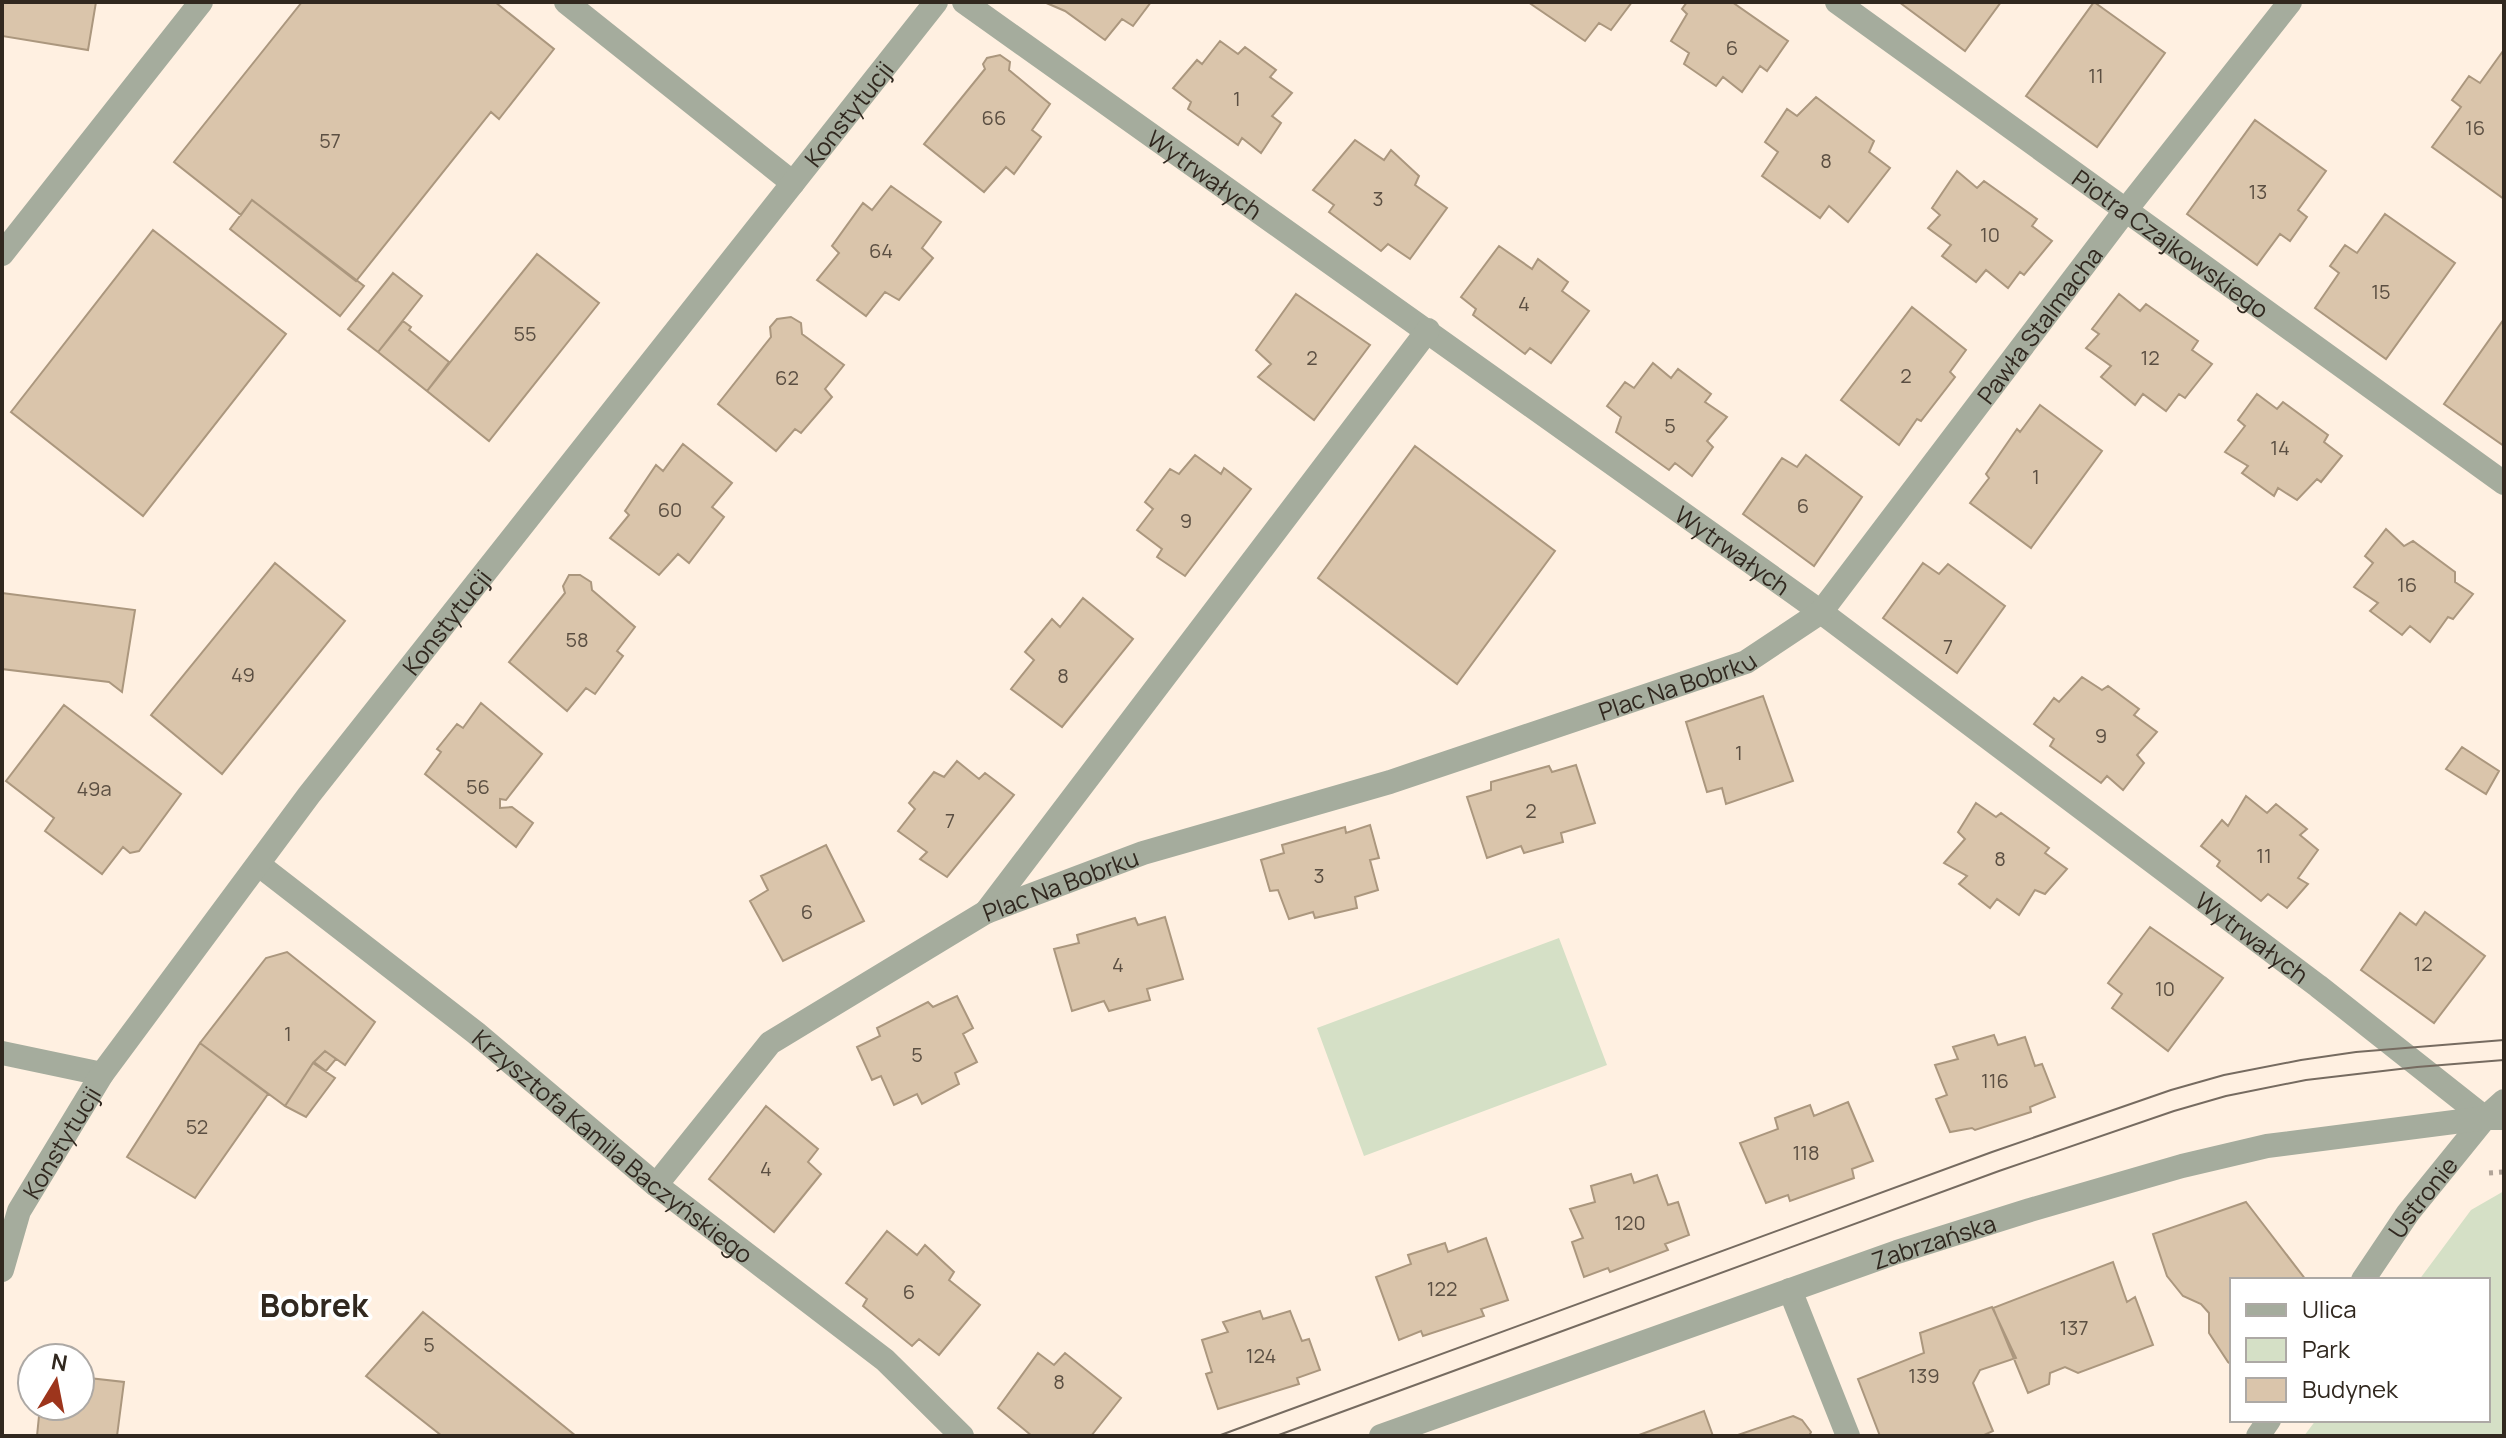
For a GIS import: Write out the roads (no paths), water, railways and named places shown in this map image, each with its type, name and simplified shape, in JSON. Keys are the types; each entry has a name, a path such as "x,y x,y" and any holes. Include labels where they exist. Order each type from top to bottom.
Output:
{"street":[{"path":"2,254 201,2"},
{"path":"566,2 793,183"},
{"name":"Konstytucji","path":"2,1270 19,1211 102,1074 309,795 936,2"},
{"name":"Wytrwałych","path":"964,2 1821,612 2318,986 2417,1067 2494,1118"},
{"name":"Piotra Czajkowskiego","path":"1837,2 2504,483"},
{"name":"Pawła Stalmacha","path":"1821,612 2125,211 2290,2"},
{"name":"Plac Na Bobrku","path":"986,912 1428,330"},
{"name":"Plac Na Bobrku","path":"986,912 1143,853 1390,782 1746,662 1821,612"},
{"name":"Krzysztofa Kamila Baczyńskiego","path":"259,865 476,1033 656,1185 885,1360 962,1436"},
{"path":"656,1185 770,1043 986,912"},
{"path":"2,1053 102,1074"},
{"path":"2494,1118 2504,1101"},
{"name":"Ustronie","path":"2364,1278 2408,1213 2494,1118"},
{"name":"Zabrzańska","path":"1381,1436 1790,1290 2030,1210 2182,1166 2267,1146 2494,1118"},
{"path":"1790,1290 1848,1436"}],"tram line":[{"path":"1218,1436 1992,1152 2171,1090 2224,1075 2301,1060 2356,1052 2504,1040"},
{"path":"1276,1436 1999,1171 2174,1111 2226,1096 2306,1080 2504,1060"}],"district":[{"name":"Bobrek","path":"314,1305"}]}
